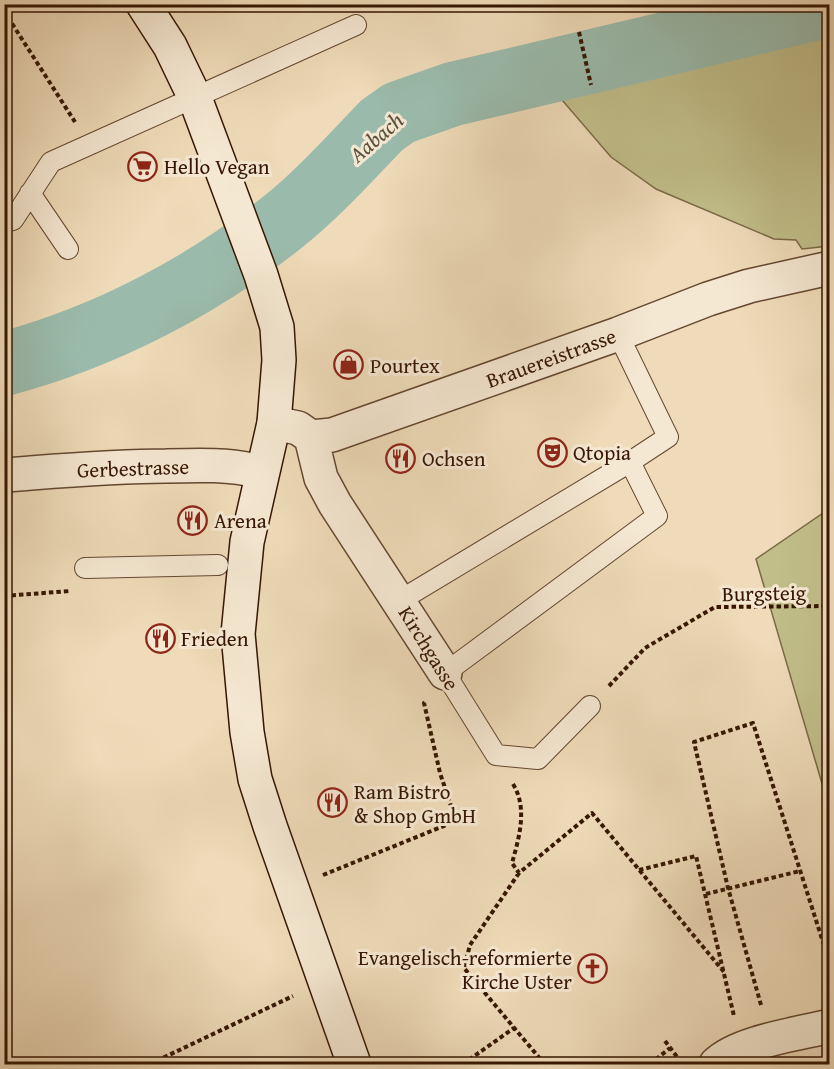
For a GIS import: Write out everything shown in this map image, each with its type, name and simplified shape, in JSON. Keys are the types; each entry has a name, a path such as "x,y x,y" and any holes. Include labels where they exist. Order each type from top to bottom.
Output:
{"street":[{"path":"143,4 170,46 195,98 242,222 277,327 279,360 274,423 247,542 238,634 241,679 255,778 354,1065"},
{"name":"Brauereistrasse","path":"311,437 332,435 618,334 708,299 749,286 830,268"},
{"path":"274,423 298,428 311,437"},
{"name":"Kirchgasse","path":"311,437 321,478 335,504 445,673"},
{"name":"Gerbestrasse","path":"4,475 121,466 239,466 262,472"},
{"path":"729,1056 830,1026"}],"lane":[{"path":"4,222 13,220 51,162 356,25"},
{"path":"30,193 68,249"},
{"path":"399,601 668,437 618,334"},
{"path":"445,673 657,516 630,462"},
{"path":"85,568 218,565"},
{"name":"Kirchgasse","path":"445,673 496,755"},
{"path":"496,755 538,759 590,706"}],"path":[{"path":"4,11 89,145"},
{"path":"579,32 591,85"},
{"path":"4,596 88,590 85,568"},
{"name":"Burgsteig","path":"590,706 645,648 715,607 830,606"},
{"path":"292,888 456,821 440,773 424,704 445,673"},
{"path":"761,1006 728,888 694,742 753,723 830,964"},
{"path":"496,755 518,792 521,828 512,863 519,873"},
{"path":"542,1065 542,1061 464,968 470,945 519,873 592,813 724,972"},
{"path":"639,870 696,856 724,972 729,1056"},
{"path":"706,894 800,871"},
{"path":"150,1065 299,993"},
{"path":"463,1065 514,1028"},
{"path":"665,1041 684,1065"},
{"path":"650,1065 670,1047"}],"shaded area":[{"path":"829,20 829,246 802,249 796,240 774,239 656,189 611,157 550,86"},
{"path":"829,509 830,786 823,787 756,559"}],"waterway":[{"name":"Aabach","path":"4,364 42,353 116,324 152,307 220,267 253,245 310,199 382,125 399,113 453,94 830,5"}],"place":[{"name":"Hello Vegan","path":"143,166"},
{"name":"Pourtex","path":"349,365"},
{"name":"Qtopia","path":"552,452"},
{"name":"Ochsen","path":"401,458"},
{"name":"Arena","path":"193,520"},
{"name":"Frieden","path":"160,638"},
{"name":"Ram Bistro & Shop GmbH","path":"333,803"},
{"name":"Evangelisch-reformierte Kirche Uster","path":"593,969"}]}
